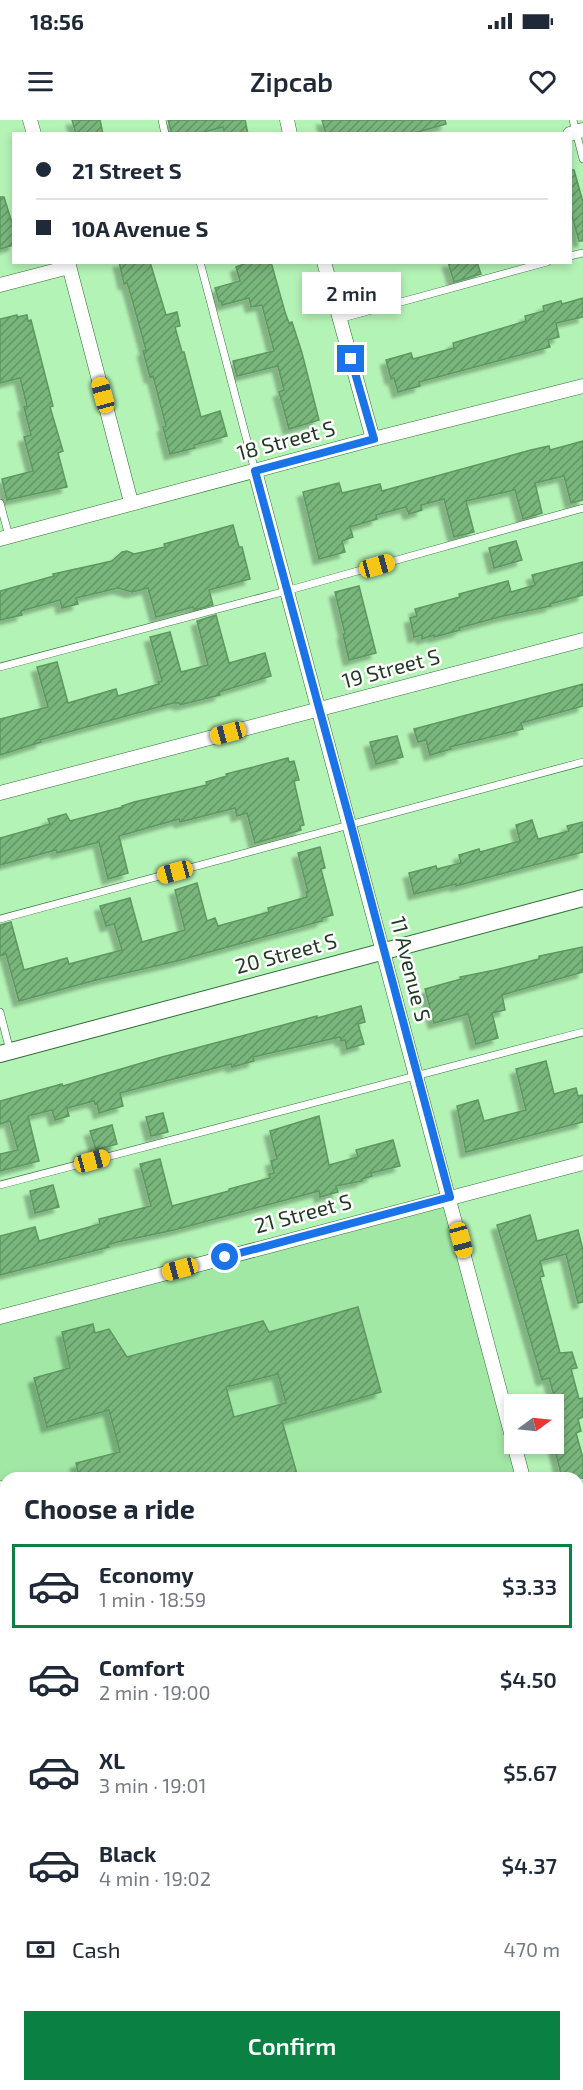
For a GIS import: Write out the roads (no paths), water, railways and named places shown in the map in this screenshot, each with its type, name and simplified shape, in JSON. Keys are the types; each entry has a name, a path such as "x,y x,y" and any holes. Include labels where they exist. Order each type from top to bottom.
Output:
{"street":[{"path":"325,264 374,439"},
{"path":"0,285 69,265 131,502"},
{"name":"18 Street S","path":"4,537 131,502 583,386"},
{"name":"11 Avenue S","path":"255,471 521,1472"},
{"name":"19 Street S","path":"0,793 583,640"},
{"name":"20 Street S","path":"5,1053 583,898"},
{"name":"21 Street S","path":"0,1317 450,1197 582,1166"}],"lane":[{"path":"576,129 583,159"},
{"path":"201,264 255,471"},
{"path":"339,319 541,264"},
{"path":"0,503 4,537"},
{"path":"0,667 286,591 583,508"},
{"path":"0,919 583,762"},
{"path":"0,1012 5,1053"},
{"path":"0,1185 583,1032"}]}
